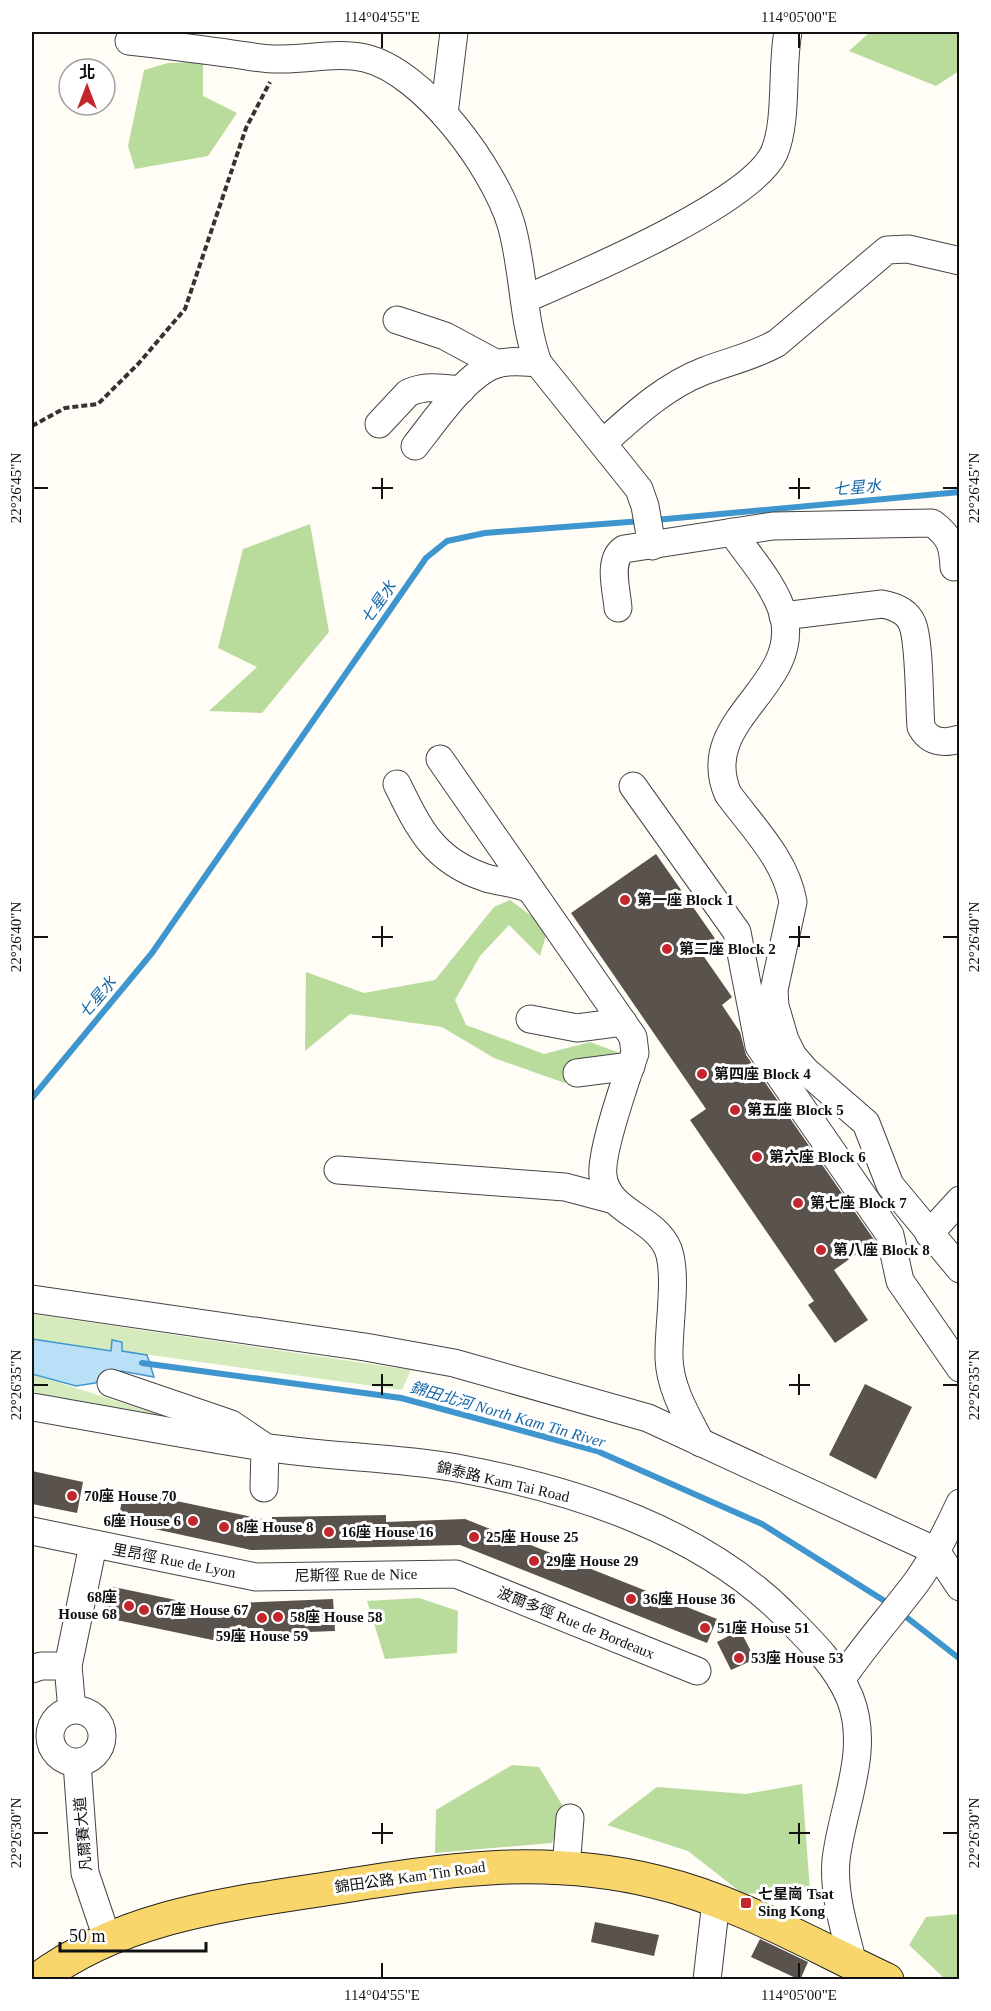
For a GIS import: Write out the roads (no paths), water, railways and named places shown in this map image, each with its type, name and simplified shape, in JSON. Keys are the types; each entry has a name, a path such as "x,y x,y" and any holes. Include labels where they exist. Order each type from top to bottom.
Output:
{"main road":[{"name":"錦田公路 Kam Tin Road","path":"37,1980 73,1954 107,1938 173,1916 231,1904 434,1872 497,1866 566,1868 658,1882 716,1901 886,1980"}],"street":[{"path":"444,114 453,32"},
{"path":"525,299 616,258 726,200 756,176 771,159 778,140 788,32"},
{"path":"129,41 282,59 337,55 366,58 384,65 403,78 444,114 468,142 500,193 518,255 531,341 538,363 639,489 645,506 652,546"},
{"path":"603,443 640,410 680,382 705,370 757,355 777,343 887,250 908,249 960,261"},
{"path":"397,320 445,336 497,364"},
{"path":"415,446 461,390 486,369 497,364 538,363"},
{"path":"379,424 408,393 414,390 431,387 461,390"},
{"path":"618,609 615,570 618,555 624,549 774,526 932,523 948,534 953,547 954,567"},
{"path":"732,532 773,591 783,616 786,638 778,665 727,738 720,758 723,783 728,794 779,862 791,889 793,902 774,990 779,1023 793,1056 806,1071 866,1123 890,1185 960,1269"},
{"path":"783,616 882,604 907,615 915,634 921,727 926,736 934,741 948,742 960,739"},
{"path":"440,759 633,1037 635,1053 603,1163 604,1182 614,1200"},
{"path":"397,784 419,828 444,857 463,869 487,878 530,889"},
{"path":"633,786 737,932 759,1046 890,1235 900,1281 960,1368"},
{"path":"530,1019 577,1028 622,1022"},
{"path":"577,1073 631,1066"},
{"path":"338,1170 565,1187 614,1200 657,1232 668,1249 671,1270 669,1359 671,1376 677,1395 700,1443"},
{"path":"929,1234 960,1200"},
{"path":"32,1299 364,1347 454,1364 648,1418 936,1551 960,1587"},
{"path":"111,1383 231,1424 266,1447 264,1488"},
{"name":"錦泰路 Kam Tai Road","path":"32,1407 266,1447 455,1468 546,1489 668,1534 745,1578 797,1627 841,1680 855,1714 858,1736 853,1783 836,1862 836,1890 853,1964"},
{"path":"841,1680 864,1645 916,1583 936,1551 960,1503"},
{"name":"里昂徑 Rue de Lyon","path":"32,1532 256,1576"},
{"path":"72,1710 68,1666 93,1545"},
{"name":"尼斯徑 Rue de Nice","path":"256,1576 456,1574"},
{"name":"波爾多徑 Rue de Bordeaux","path":"456,1574 697,1671"},
{"path":"32,1670 41,1666 68,1666"},
{"path":"72,1710 81,1710 96,1718 103,1734 102,1742 93,1757 77,1763 68,1762 54,1751 50,1734 57,1718 72,1710"},
{"name":"凡爾賽大道","path":"77,1763 85,1872 107,1938"},
{"path":"566,1868 570,1818"},
{"path":"707,1980 716,1901"}],"water":[{"path":"32,1339 111,1351 112,1340 122,1342 122,1351 147,1355 154,1377 121,1371 95,1383 76,1386 32,1374"}],"waterway":[{"name":"七星水","path":"655,520 960,492"},
{"name":"七星水","path":"32,1098 152,953 426,558 447,541 485,533 642,521"},
{"name":"錦田北河 North Kam Tin River","path":"142,1363 401,1398 597,1451 762,1524 891,1605"},
{"name":"錦田北河 North Kam Tin River","path":"901,1613 960,1659"}],"place":[{"name":"第一座 Block 1","path":"625,900"},
{"name":"第二座 Block 2","path":"667,949"},
{"name":"第四座 Block 4","path":"702,1074"},
{"name":"第五座 Block 5","path":"735,1110"},
{"name":"第六座 Block 6","path":"757,1157"},
{"name":"第七座 Block 7","path":"798,1203"},
{"name":"第八座 Block 8","path":"821,1250"},
{"name":"70座 House 70","path":"72,1496"},
{"name":"6座 House 6","path":"193,1521"},
{"name":"8座 House 8","path":"224,1527"},
{"name":"16座 House 16","path":"329,1532"},
{"name":"25座 House 25","path":"474,1537"},
{"name":"29座 House 29","path":"534,1561"},
{"name":"36座 House 36","path":"631,1599"},
{"name":"68座 House 68","path":"129,1606"},
{"name":"67座 House 67","path":"144,1610"},
{"name":"58座 House 58","path":"278,1617"},
{"name":"59座 House 59","path":"262,1618"},
{"name":"51座 House 51","path":"705,1628"},
{"name":"53座 House 53","path":"739,1658"},
{"name":"七星崗 Tsat Sing Kong","path":"746,1903"}]}
